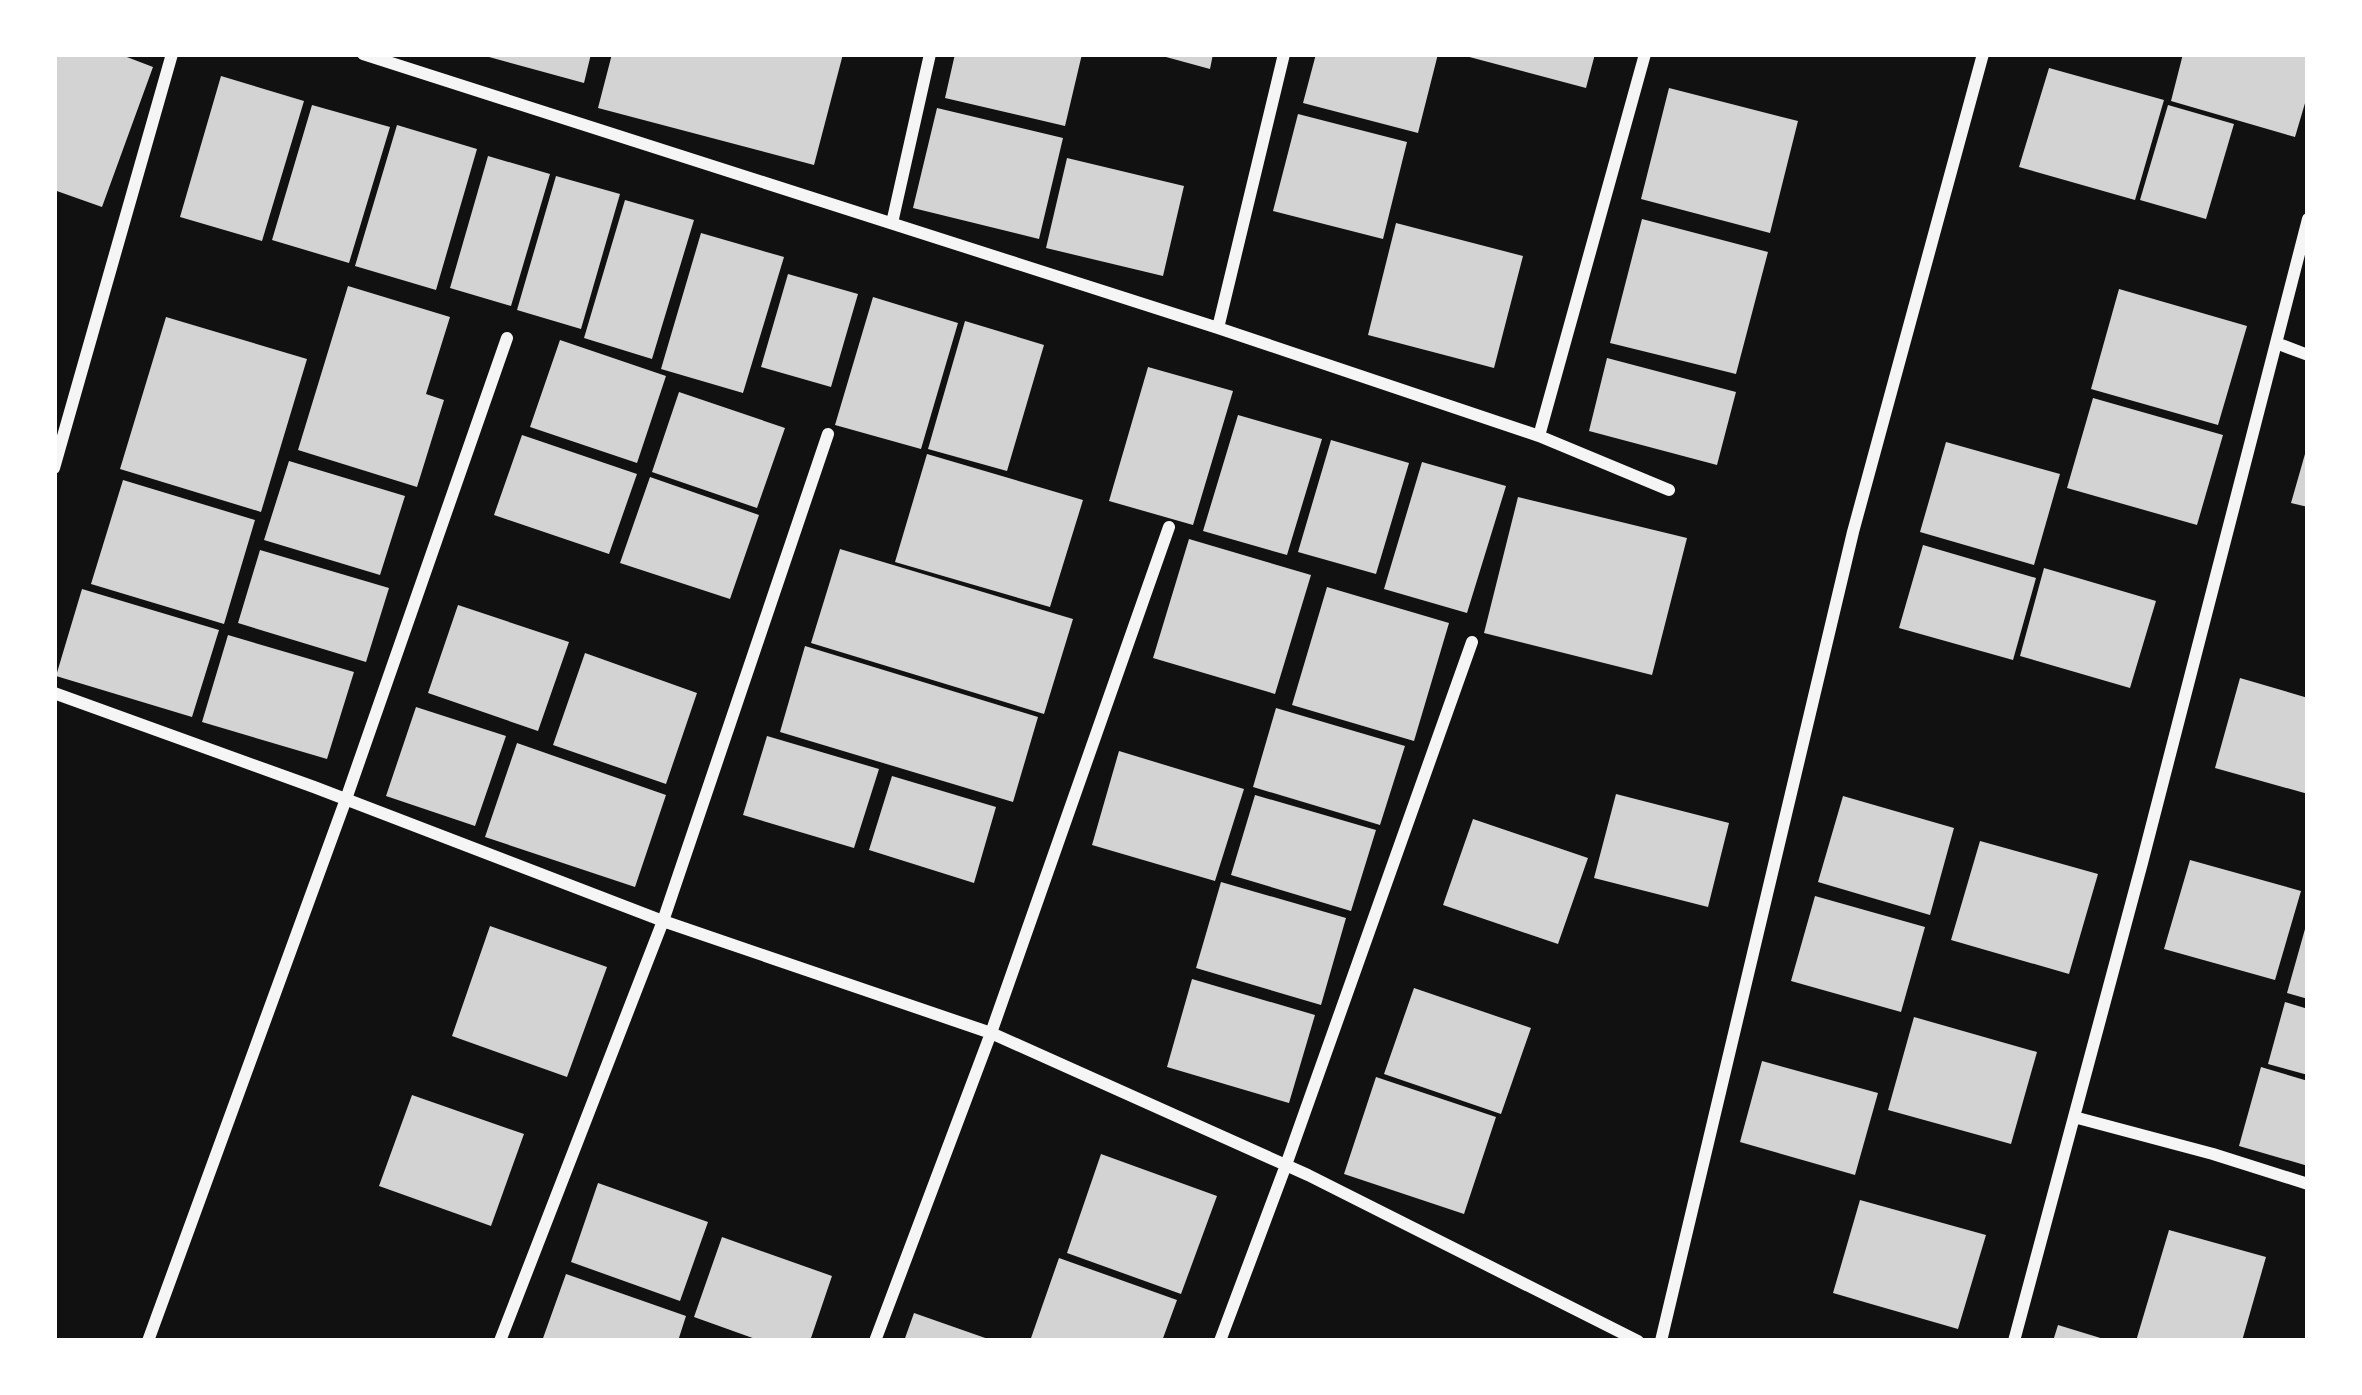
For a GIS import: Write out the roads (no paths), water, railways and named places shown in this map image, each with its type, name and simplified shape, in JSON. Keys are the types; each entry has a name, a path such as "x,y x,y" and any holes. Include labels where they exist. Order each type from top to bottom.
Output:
{"street":[{"path":"54,468 172,54"},
{"path":"363,54 1218,328 1539,436 1669,490"},
{"path":"892,223 930,54"},
{"path":"1218,328 1283,54"},
{"path":"1539,436 1645,54"},
{"path":"1661,1341 1853,532 1983,54"},
{"path":"2014,1341 2308,219"},
{"path":"148,1341 346,799 507,338"},
{"path":"2276,343 2308,355"},
{"path":"500,1341 664,921 828,434"},
{"path":"875,1341 992,1033 1169,527"},
{"path":"1220,1341 1472,642"},
{"path":"54,693 664,921 992,1033 1286,1166 1638,1341"},
{"path":"2074,1118 2308,1184"}]}
